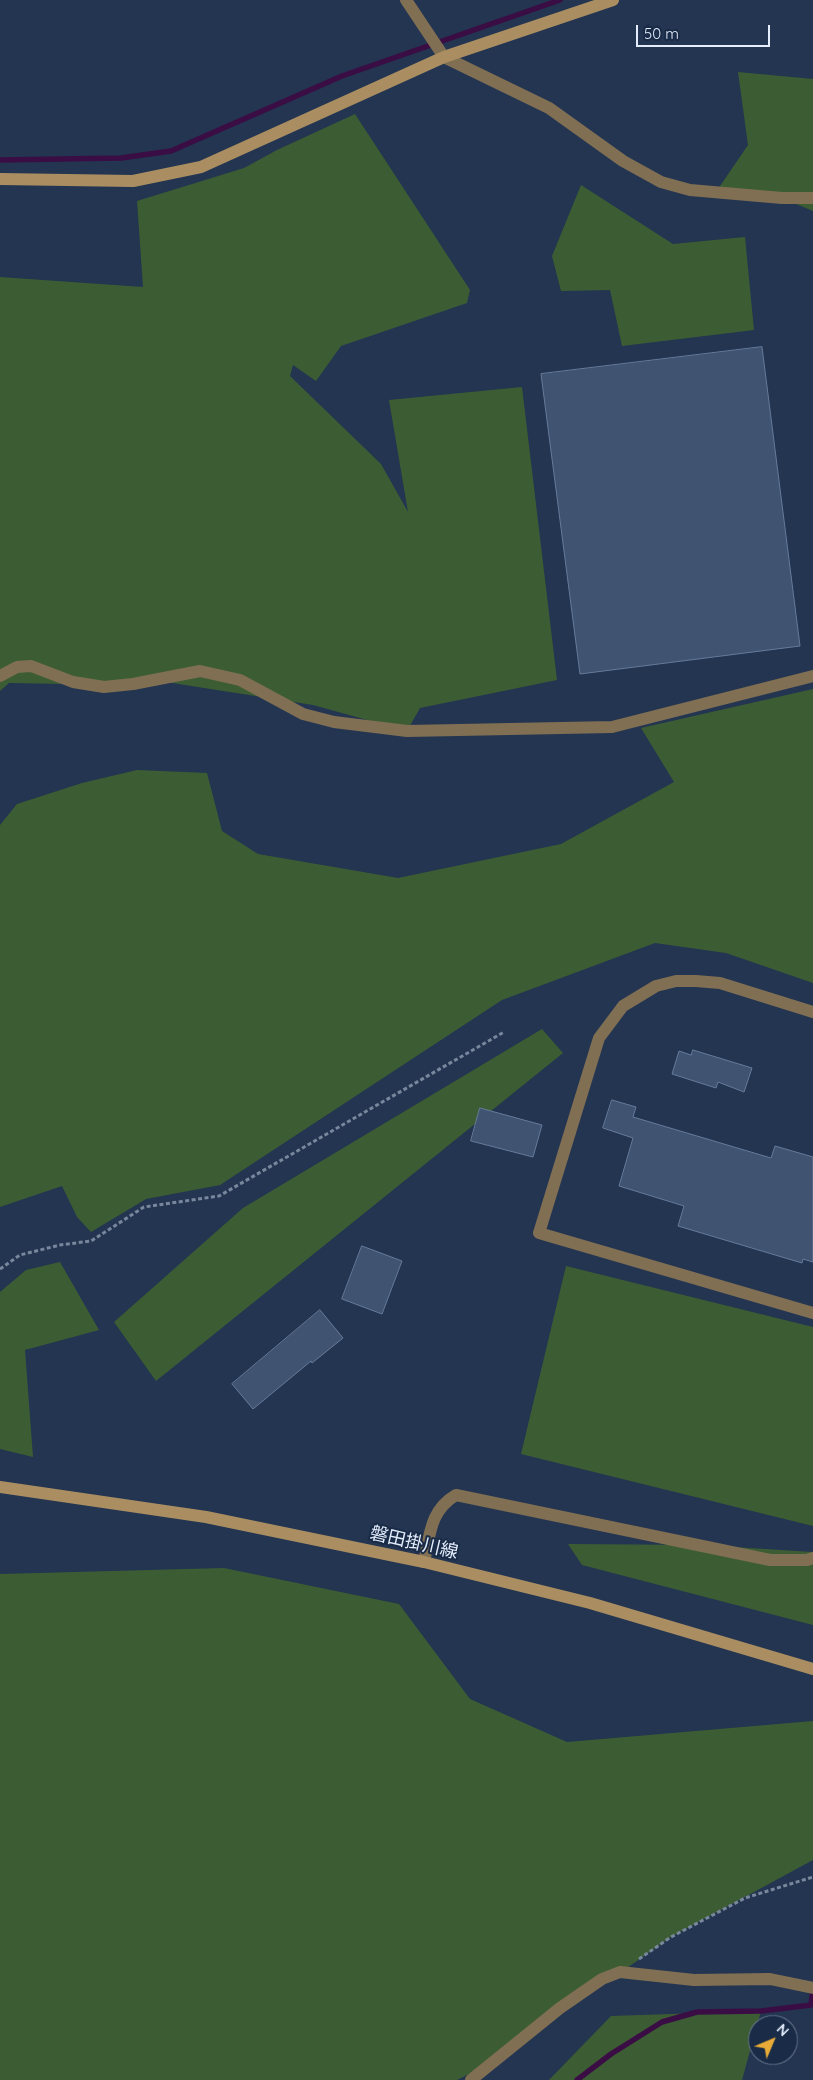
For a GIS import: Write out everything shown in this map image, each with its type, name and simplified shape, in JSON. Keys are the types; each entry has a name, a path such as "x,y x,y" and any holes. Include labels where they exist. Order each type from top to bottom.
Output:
{"main road":[{"path":"0,179 133,181 201,167 444,57 613,0"},
{"name":"磐田掛川線","path":"0,1487 206,1516 424,1562 590,1603 813,1669"}],"street":[{"path":"406,0 444,57 549,108 623,161 661,182 690,190 782,198 813,198"},
{"path":"0,676 17,667 31,666 73,682 104,687 133,684 200,671 240,680 303,714 334,722 407,731 612,727 813,676"},
{"path":"813,1012 720,983 696,980 676,981 656,986 623,1006 599,1038 540,1233 813,1313"},
{"path":"424,1562 433,1518 445,1502 456,1495 770,1560 807,1560 813,1558"},
{"path":"471,2080 560,2008 602,1979 620,1972 694,1980 770,1979 813,1988"}],"path":[{"path":"0,1269 20,1255 60,1245 91,1241 144,1207 219,1196 504,1032"},
{"path":"620,1972 671,1937 745,1898 813,1877"}],"green space":[{"path":"738,72 813,79 813,211 782,198 716,192 748,145"},
{"path":"355,114 470,290 467,303 341,346 316,381 293,365 290,376 381,464 408,512 389,400 522,387 557,680 420,708 407,731 313,705 153,680 121,685 9,683 0,691 0,277 143,287 137,201 244,168 277,150"},
{"path":"581,185 673,244 745,237 754,330 622,346 610,290 561,291 552,256"},
{"path":"813,689 813,983 726,953 655,943 502,1000 220,1185 146,1199 91,1232 77,1217 62,1186 0,1207 0,825 17,804 82,783 137,770 207,773 222,831 258,854 398,878 561,844 674,782 641,728"},
{"path":"542,1029 563,1053 156,1381 114,1322 243,1208"},
{"path":"60,1262 99,1330 25,1350 33,1457 0,1449 0,1292 26,1270"},
{"path":"566,1266 813,1327 813,1526 521,1454"},
{"path":"568,1544 702,1545 813,1552 813,1625 582,1565"},
{"path":"224,1568 399,1604 470,1699 567,1742 813,1721 813,1860 671,1937 495,2061 457,2080 0,2080 0,1574"},
{"path":"761,2011 760,2015 748,2015 748,2058 742,2080 549,2080 611,2016"}],"building":[{"path":"762,347 800,646 580,674 541,374"},
{"path":"693,1050 752,1068 744,1092 718,1082 716,1088 672,1074 679,1051 691,1055"},
{"path":"612,1100 636,1107 633,1117 771,1158 775,1146 813,1157 813,1262 803,1259 802,1263 678,1226 684,1206 619,1186 633,1138 603,1128"},
{"path":"480,1108 542,1125 533,1157 471,1141"},
{"path":"362,1246 402,1261 382,1314 342,1299"},
{"path":"320,1310 343,1338 312,1363 311,1361 253,1409 232,1384"}],"waterway":[{"path":"0,160 121,158 171,151 342,76 560,0"},
{"path":"577,2080 611,2054 662,2022 697,2012 761,2011 811,2005 813,1988"}]}
